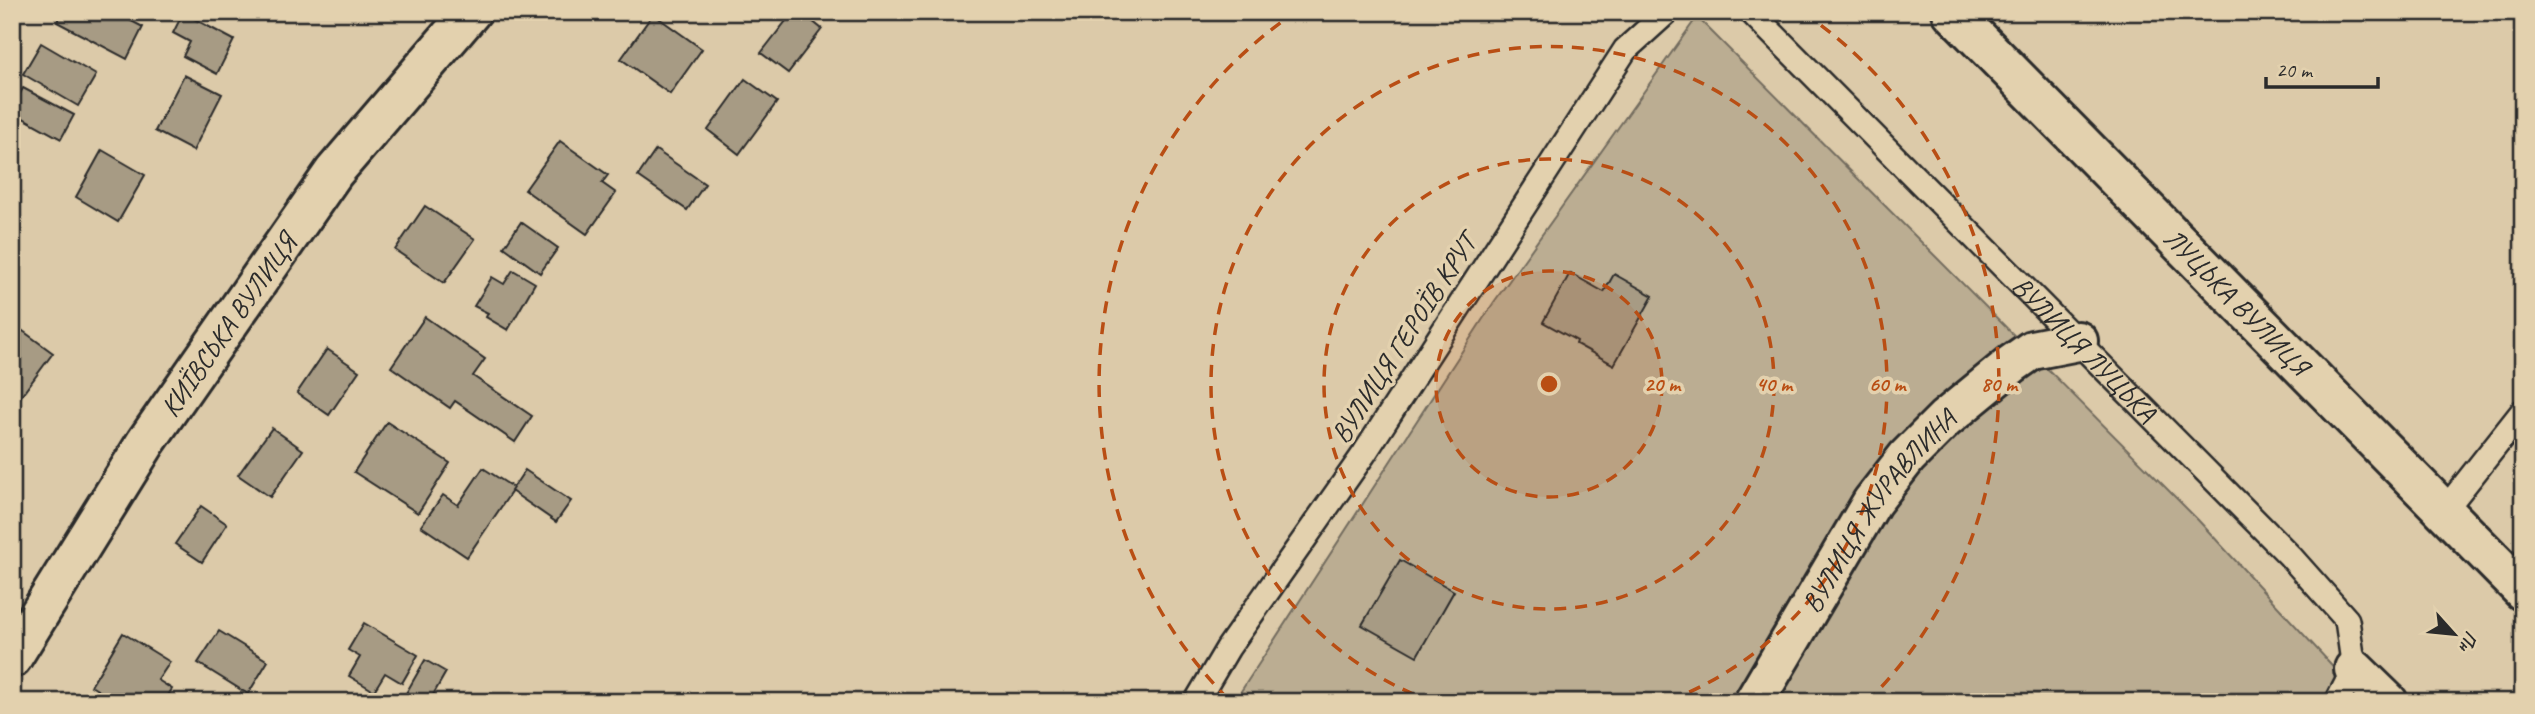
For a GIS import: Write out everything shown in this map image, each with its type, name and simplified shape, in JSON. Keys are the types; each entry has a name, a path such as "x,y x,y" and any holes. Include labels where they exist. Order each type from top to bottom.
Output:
{"main road":[{"name":"КИЇВСЬКА ВУЛИЦЯ","path":"12,658 146,442 334,172 471,12"},
{"name":"ЛУЦЬКА ВУЛИЦЯ","path":"1952,12 2523,591"},
{"name":"ВУЛИЦЯ ЖУРАВЛИНА","path":"1754,702 1866,512 1908,457 1982,386 2032,350 2078,341"},
{"name":"ВУЛИЦЯ ЛУЦЬКА","path":"2345,686 2388,702"}],"lane":[{"name":"ВУЛИЦЯ ГЕРОЇВ КРУТ","path":"1196,702 1228,648 1363,454 1625,50 1667,12"},
{"name":"ВУЛИЦЯ ЛУЦЬКА","path":"1751,12 2290,556 2347,620 2345,686"},
{"path":"2444,511 2522,413"}],"shaded area":[{"path":"1697,17 2198,520 2366,702 1234,702 1494,302"}],"building":[{"path":"62,12 114,12 143,27 127,59 57,22"},
{"path":"793,12 801,12 822,29 788,73 761,53"},
{"path":"183,13 234,40 217,74 183,56 190,42 173,33"},
{"path":"653,14 702,49 670,94 621,59"},
{"path":"41,43 96,75 78,106 23,74"},
{"path":"184,75 222,94 193,151 155,131"},
{"path":"745,79 777,102 739,154 708,130"},
{"path":"23,88 74,115 61,139 12,112"},
{"path":"560,141 608,175 602,183 616,193 587,234 525,190"},
{"path":"102,150 145,175 118,222 76,197"},
{"path":"656,150 705,184 687,210 638,176"},
{"path":"425,206 475,239 444,283 395,250"},
{"path":"521,222 558,248 540,273 504,247"},
{"path":"513,270 535,283 508,330 486,317 488,313 474,306 492,277 504,284"},
{"path":"1570,273 1604,292 1614,274 1653,296 1614,365 1543,322"},
{"path":"425,317 485,359 473,376 532,416 515,442 455,401 450,408 391,367"},
{"path":"12,323 53,353 16,403 12,400"},
{"path":"327,349 359,371 329,415 297,393"},
{"path":"387,422 450,463 418,513 354,472"},
{"path":"272,428 303,450 270,497 238,475"},
{"path":"483,468 514,488 467,557 421,526 443,495 458,505"},
{"path":"525,470 571,501 556,522 511,491"},
{"path":"201,506 227,524 202,562 175,544"},
{"path":"1400,560 1454,591 1417,656 1362,625"},
{"path":"364,623 418,655 402,683 385,673 374,691 349,676 360,657 348,650"},
{"path":"219,631 268,661 248,694 198,663"},
{"path":"123,633 170,662 158,680 172,689 164,702 117,702 91,686"},
{"path":"425,660 446,672 429,702 401,702"}]}
